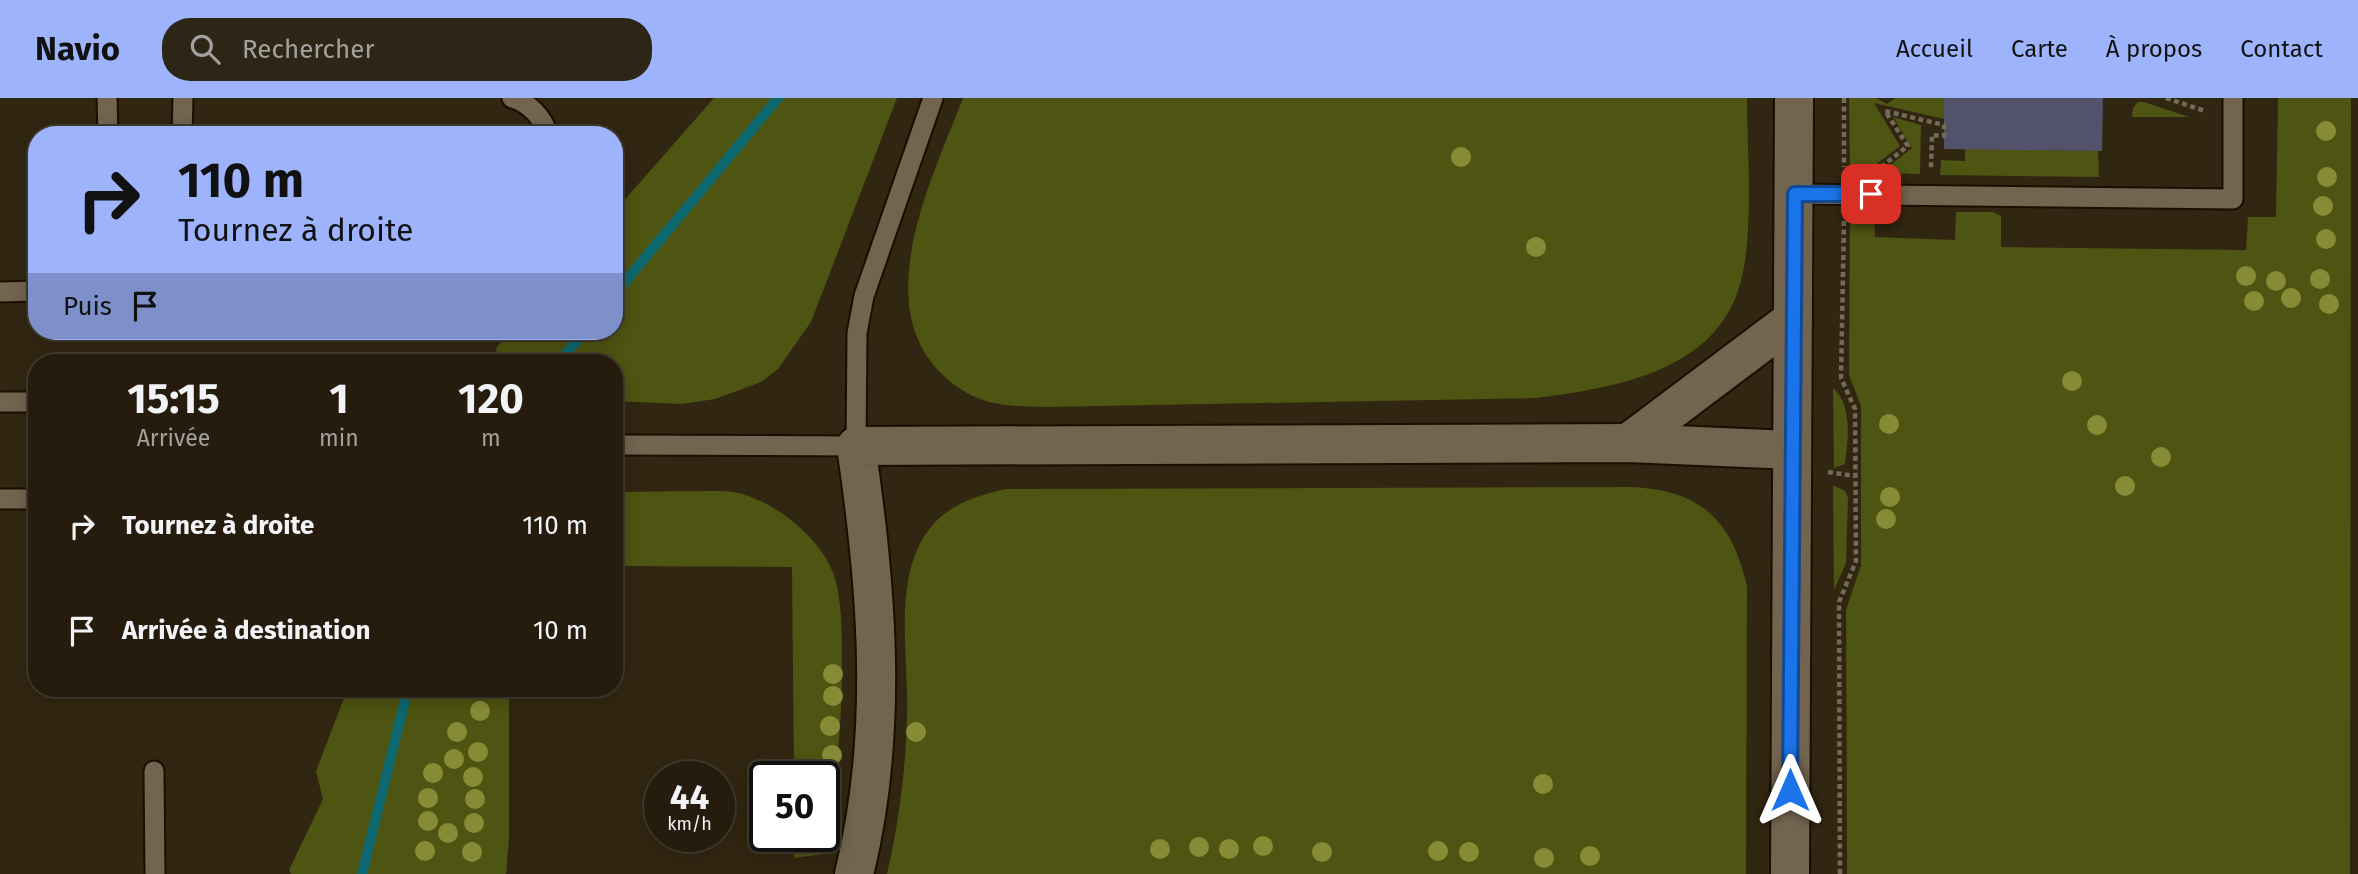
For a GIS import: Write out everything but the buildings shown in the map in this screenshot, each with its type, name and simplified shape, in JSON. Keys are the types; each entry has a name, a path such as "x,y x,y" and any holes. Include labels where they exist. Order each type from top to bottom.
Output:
{"street":[{"path":"1790,874 1794,98"},
{"path":"1628,443 1793,319"},
{"path":"854,874 871,778 876,665 872,562 856,446 1628,443 1791,450"}],"lane":[{"path":"107,98 108,126"},
{"path":"182,126 183,98"},
{"path":"512,98 524,102 533,110 543,126"},
{"path":"623,445 856,446 857,333 864,296 933,98"},
{"path":"1795,194 2233,198 2233,98"},
{"path":"0,292 28,291"},
{"path":"0,402 28,402"},
{"path":"0,499 28,499"},
{"path":"154,771 155,874"}],"path":[{"path":"1844,98 1844,173"},
{"path":"2166,98 2214,114"},
{"path":"1873,173 1908,146 1885,111 1944,125 1944,135 1932,135 1931,174"},
{"path":"1840,874 1839,602 1856,561 1855,409 1841,378 1844,211"},
{"path":"1833,475 1854,475"}],"green space":[{"path":"714,98 897,98 811,322 778,369 761,382 715,399 682,404 623,401 623,354 497,354 496,348 503,340 623,340 623,202"},
{"path":"963,98 1747,98 1748,223 1743,271 1738,291 1724,319 1705,341 1682,358 1655,372 1596,389 1537,398 1047,407 1011,406 991,402 968,394 943,375 921,346 910,313 908,277 914,240 924,202"},
{"path":"1849,98 1876,98 1887,104 1896,98 1944,98 1944,119 1874,103 1900,146 1865,173 1850,173"},
{"path":"2278,98 2351,98 2350,874 1847,874 1846,610 1861,565 1861,406 1849,375 1850,211 1874,213 1875,237 1955,240 1956,212 1993,212 2001,216 2001,247 2246,250 2248,217 2276,217"},
{"path":"2138,102 2189,117 2132,117 2133,108"},
{"path":"1893,117 1921,125 1920,174 1880,173 1912,148"},
{"path":"1965,149 2098,151 2099,177 1940,175 1941,160 1965,161"},
{"path":"1833,388 1844,404 1848,424 1845,464 1834,468"},
{"path":"1833,485 1845,491 1848,497 1846,563 1834,590"},
{"path":"1630,487 1676,494 1709,512 1732,543 1747,586 1746,874 887,874 905,755 905,603 908,581 922,540 938,519 958,505 1006,489"},
{"path":"728,491 757,499 800,527 812,539 831,567 839,601 842,662 837,761 794,761 792,567 623,566 623,492"},
{"path":"345,697 509,697 509,838 506,874 291,874 289,870 323,799 316,771"},
{"path":"794,852 824,852 824,854 794,858"}],"waterway":[{"path":"623,284 778,98"},
{"path":"566,354 577,340"},
{"path":"362,874 406,697"}],"route":[{"path":"1790,790 1795,194 1871,194"}]}
